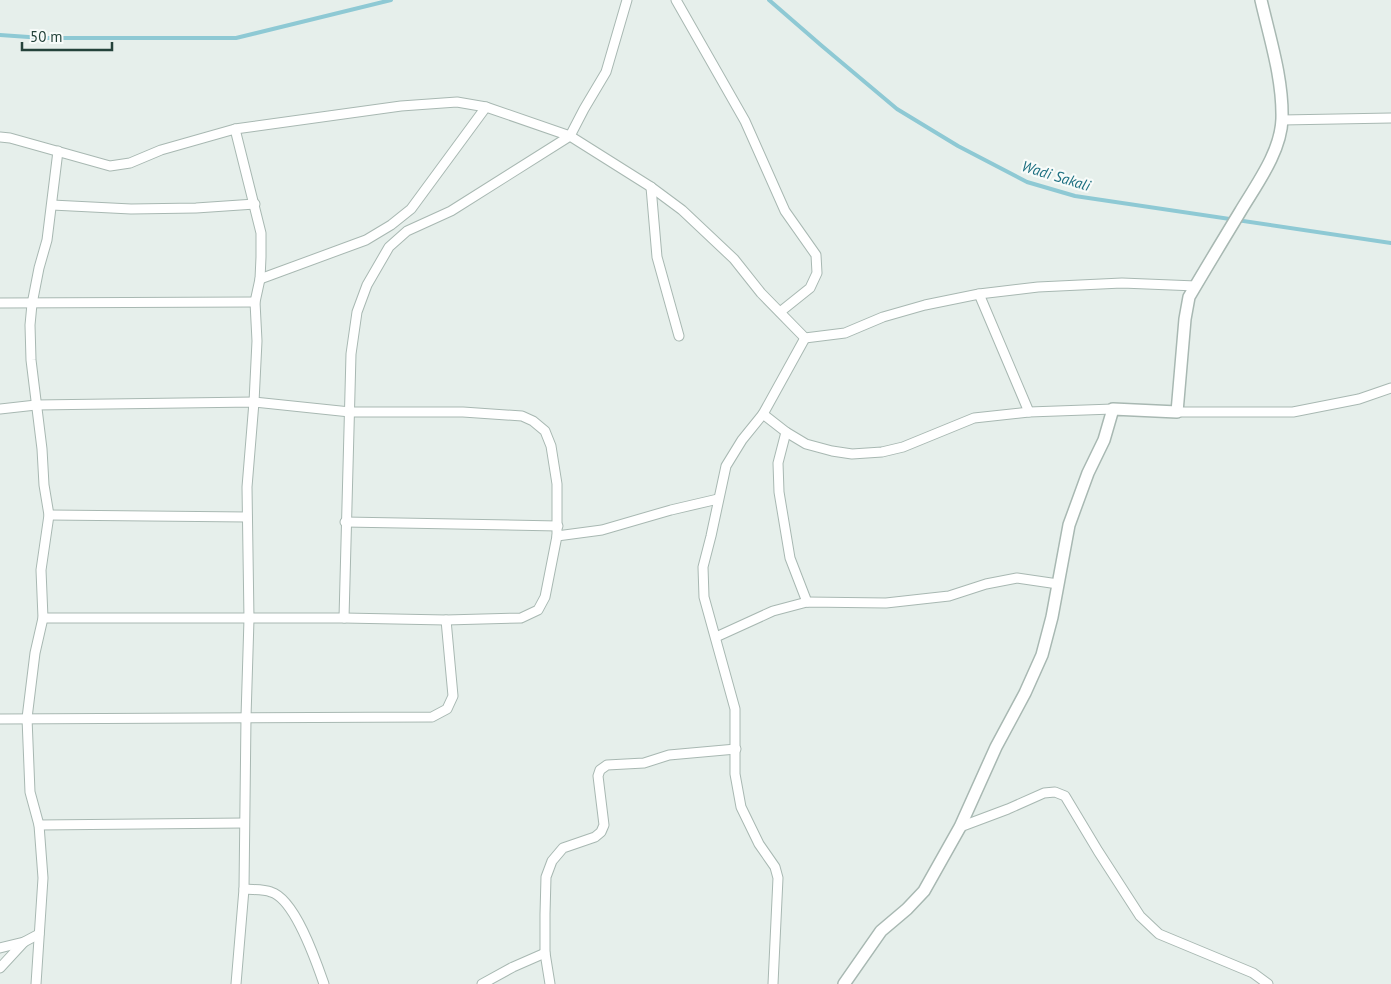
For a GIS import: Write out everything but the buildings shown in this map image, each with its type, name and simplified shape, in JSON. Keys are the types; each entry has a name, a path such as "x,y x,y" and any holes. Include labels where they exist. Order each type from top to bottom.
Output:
{"street":[{"path":"344,618 345,522 351,354 357,312 367,284 389,248 407,231 451,211 570,136 606,72 626,0"},
{"path":"676,0 745,122 785,211 816,255 817,273 810,288 780,312"},
{"path":"1178,412 1185,319 1189,297 1269,163 1279,136 1282,120 1276,65 1261,0"},
{"path":"0,137 10,138 110,166 130,163 161,150 235,129 401,106 457,102 486,107 570,136 651,187 682,210 734,259 762,293 805,338"},
{"path":"260,279 366,240 411,210 486,107"},
{"path":"1282,120 1391,118"},
{"path":"235,129 261,233 260,279 255,302 257,341 254,402 246,487 249,619 244,889 236,984"},
{"path":"36,984 42,878 39,825 30,792 27,718 34,654 43,618 41,570 49,515 44,485 31,360 30,325 39,268 47,240 58,151"},
{"path":"651,187 657,257 679,336"},
{"path":"52,205 140,209 255,204"},
{"path":"391,225 407,231"},
{"path":"805,338 845,333 883,317 926,305 979,294 1038,287 1103,284 1196,286"},
{"path":"979,294 1030,412"},
{"path":"0,304 255,302"},
{"path":"773,984 778,878 775,867 759,844 741,807 735,774 735,709 704,597 702,567 711,536 726,466 742,440 763,414 805,338"},
{"path":"763,414 786,432 806,444 852,454 882,452 904,447 974,418 1030,412 1113,409 1178,412 1293,412 1359,399 1391,388"},
{"path":"0,409 36,405 254,402 350,412 463,412 522,416 533,421 545,431 551,446 557,484 557,536 545,597 538,610 521,618 446,620 43,618"},
{"path":"844,984 881,931 907,909 924,891 960,827 996,747 1025,694 1042,655 1052,617 1069,525 1088,472 1104,440 1113,409"},
{"path":"786,432 778,463 779,492 790,558 807,602"},
{"path":"557,536 602,530 718,498"},
{"path":"49,515 247,517"},
{"path":"345,522 558,526"},
{"path":"716,637 773,611 807,602 886,603 948,596 986,584 1017,578 1058,584"},
{"path":"0,719 432,717 447,709 453,696 446,620"},
{"path":"550,984 545,953 546,877 552,861 563,848 595,837 601,832 604,825 598,776 600,770 607,765 644,763 669,755 736,749"},
{"path":"960,827 1044,793 1055,792 1065,796 1140,916 1159,934 1253,973 1268,984"},
{"path":"39,825 244,823"},
{"path":"244,889 273,892 290,907 303,932 324,984"},
{"path":"0,948 24,942 39,934"},
{"path":"0,968 24,942"},
{"path":"482,984 513,967 545,953"}],"waterway":[{"name":"Wadi Sakali","path":"0,35 43,38 236,38 391,0"},
{"name":"Wadi Sakali","path":"769,0 897,109 958,146 1027,182 1075,196 1391,243"}]}
